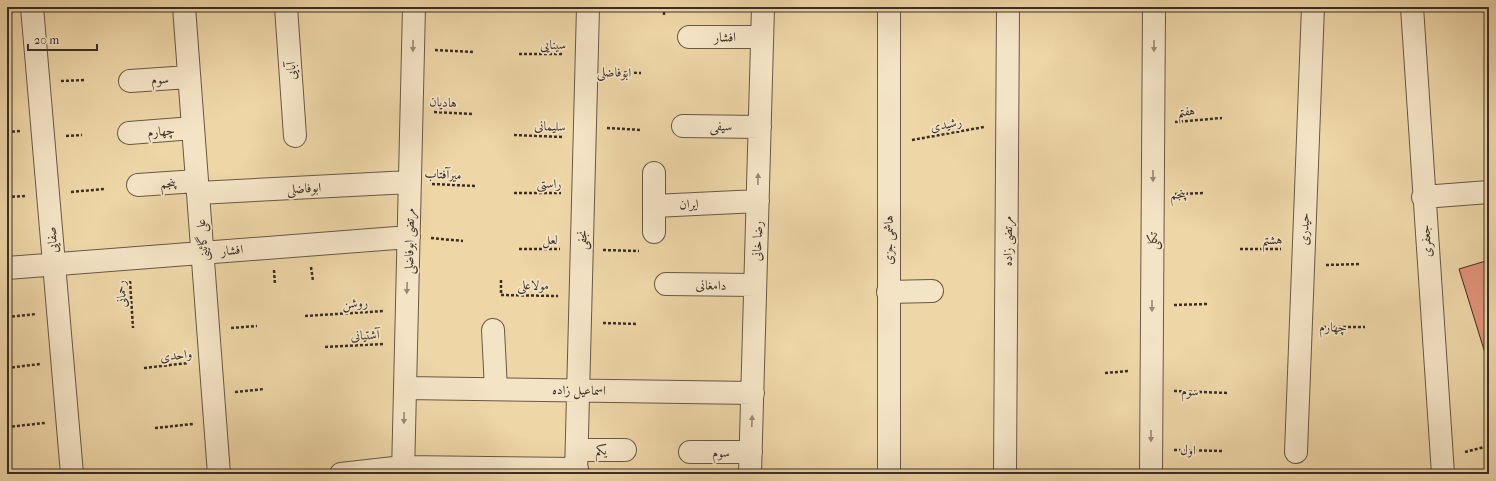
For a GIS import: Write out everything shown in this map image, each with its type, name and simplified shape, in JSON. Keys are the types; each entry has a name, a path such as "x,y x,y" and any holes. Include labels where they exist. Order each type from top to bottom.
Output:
{"street":[{"name":"صفایی","path":"32,7 72,474"},
{"name":"علی گائینی","path":"184,7 219,474"},
{"name":"آبایی","path":"286,7 295,136"},
{"name":"مرتضی ابوفاضلی","path":"403,471 414,7"},
{"name":"نجفی","path":"577,464 588,7"},
{"name":"رضا خانی","path":"750,474 762,7"},
{"name":"هاشمی جزی","path":"889,7 889,474"},
{"name":"مرتضی زاده","path":"1005,474 1008,7"},
{"name":"تکلی","path":"1151,474 1154,7"},
{"name":"حیدری","path":"1296,452 1313,7"},
{"name":"جعفری","path":"1412,7 1423,197 1442,474"},
{"name":"افشار","path":"689,37 762,37"},
{"name":"سوم","path":"130,81 190,77"},
{"name":"سیفی","path":"683,126 760,127"},
{"name":"چهارم","path":"129,133 193,128"},
{"path":"654,173 654,232"},
{"name":"ابوفاضلی","path":"198,187 410,182"},
{"name":"پنجم","path":"138,185 198,187"},
{"path":"1423,197 1489,192"},
{"name":"ایران","path":"654,206 758,201"},
{"name":"افشار","path":"7,268 409,237"},
{"name":"دامغانی","path":"666,284 755,285"},
{"path":"888,292 932,291"},
{"path":"493,330 496,389"},
{"name":"اسماعیل زاده","path":"405,388 753,393"},
{"name":"یکم","path":"341,474 577,464 625,450"},
{"name":"سوم","path":"690,452 751,452"}],"path":[{"path":"664,7 664,17"},
{"path":"413,48 474,52"},
{"name":"سینایی","path":"519,54 587,63"},
{"name":"ابوفاضلی","path":"587,63 641,73"},
{"name":"هادیان","path":"412,111 474,114"},
{"name":"هفتم","path":"1153,124 1222,118"},
{"name":"رشیدی","path":"888,144 1008,123"},
{"name":"سلیمانی","path":"514,135 642,130"},
{"name":"میرآفتاب","path":"410,182 475,186"},
{"path":"48,194 104,189"},
{"name":"راستی","path":"514,193 583,193"},
{"name":"پنجم","path":"1153,194 1204,193"},
{"path":"409,237 463,241"},
{"name":"لعل","path":"519,249 639,251"},
{"name":"هشتم","path":"1240,249 1361,264"},
{"name":"رحمانی","path":"128,258 133,328"},
{"name":"مولاعلی","path":"502,280 501,295 581,296"},
{"path":"1152,305 1207,304"},
{"name":"روشن","path":"305,316 407,309"},
{"path":"7,317 58,312"},
{"path":"580,322 638,324"},
{"name":"چهارم","path":"1300,326 1365,327"},
{"name":"آشتیانی","path":"325,347 406,343"},
{"path":"7,368 63,361"},
{"name":"واحدی","path":"144,368 211,361"},
{"path":"213,393 264,389"},
{"name":"سوم","path":"1151,389 1229,394"},
{"path":"7,427 67,421"},
{"path":"155,428 215,422"},
{"name":"اول","path":"1151,450 1224,451"}],"building":[{"path":"1489,260 1489,366 1459,269"}]}
